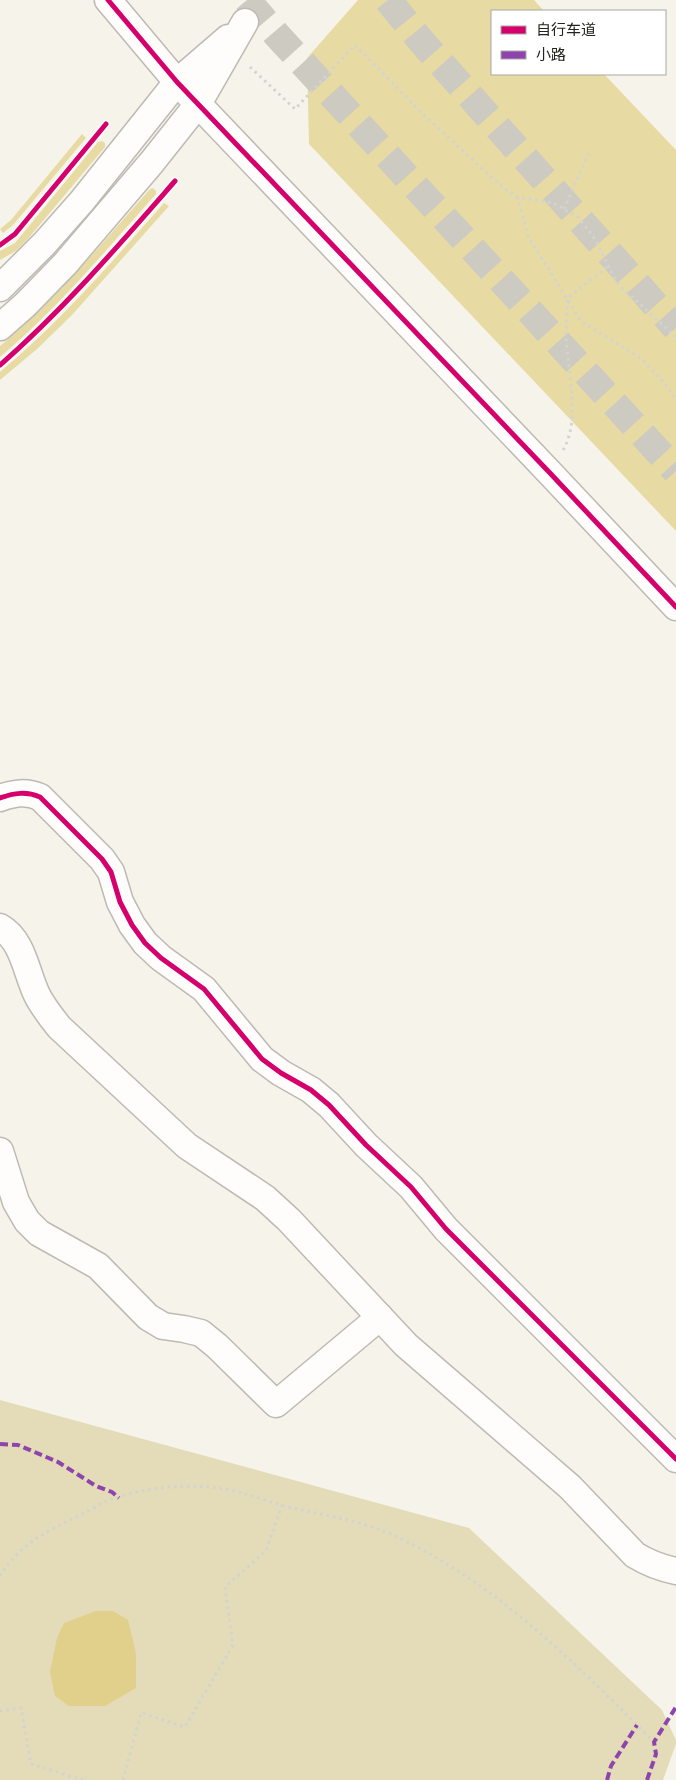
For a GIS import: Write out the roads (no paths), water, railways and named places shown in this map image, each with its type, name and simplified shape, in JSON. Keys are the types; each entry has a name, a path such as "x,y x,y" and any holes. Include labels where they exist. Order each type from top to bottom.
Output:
{"street":[{"path":"108,0 177,82 550,472 676,607"},
{"path":"0,288 44,244 75,208 177,82 246,22 198,104 66,264 0,327"},
{"path":"0,798 30,792 40,797 102,859 111,872 120,902 132,925 146,943 161,958 204,989 262,1059 281,1073 311,1090 329,1105 366,1145 411,1187 446,1229 676,1459"},
{"path":"0,927 7,931 16,942 36,994 59,1027 187,1146 266,1198 406,1345 570,1488 635,1555 648,1562 676,1571"},
{"path":"0,1151 16,1202 27,1221 39,1234 98,1266 148,1317 163,1326 201,1333 217,1346 276,1404 380,1317"}],"tunnel":[{"path":"247,0 676,471"},
{"path":"388,0 422,42 676,328"}]}
